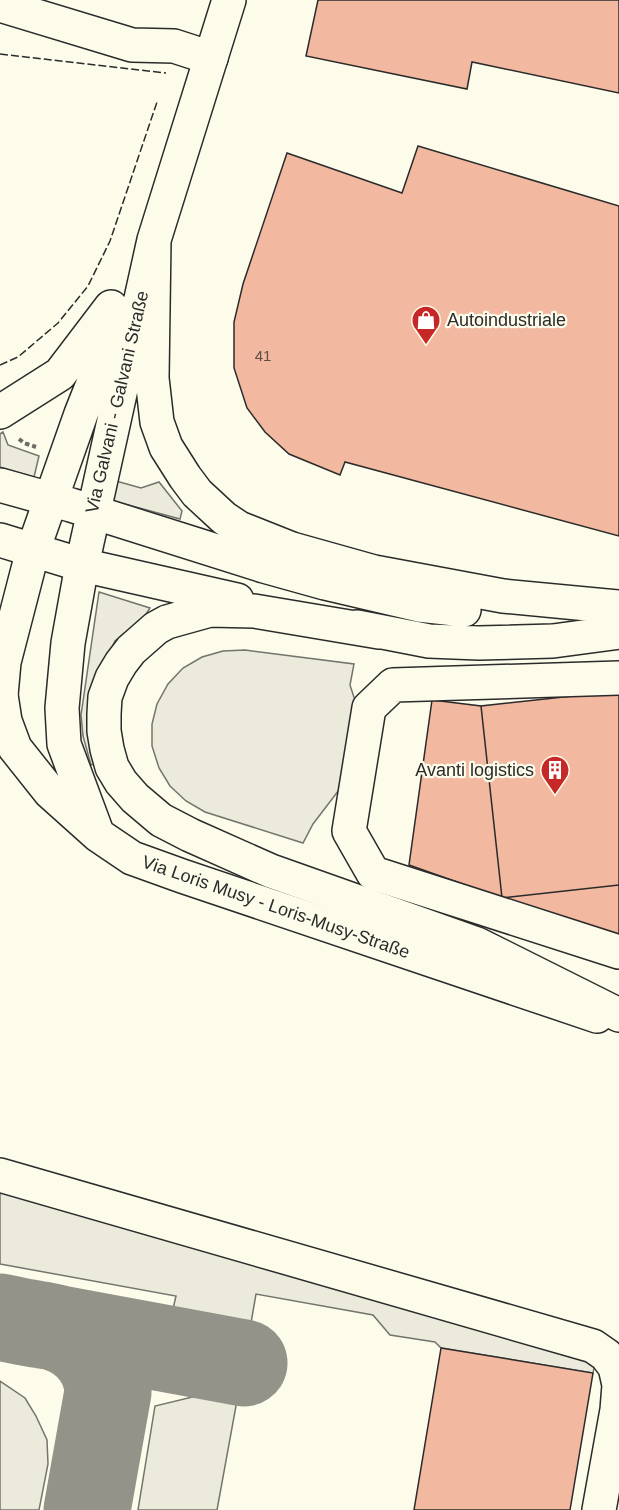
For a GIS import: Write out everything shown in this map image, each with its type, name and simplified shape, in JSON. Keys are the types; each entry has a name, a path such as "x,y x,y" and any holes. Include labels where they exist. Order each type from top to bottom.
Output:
{"main road":[{"path":"72,505 81,414 118,319 154,240 229,0"},
{"path":"0,5 132,45 174,46 211,58"},
{"path":"0,412 60,374 106,314 154,240"},
{"path":"154,240 152,378 157,422 166,447 185,477 197,493 224,518 239,528 292,549 374,572 503,596 619,608"},
{"name":"Via Galvani - Galvani Straße","path":"82,565 72,505 154,240"},
{"path":"0,485 72,505 264,566 419,605 476,611 545,614 619,608"},
{"name":"Via Loris Musy - Loris-Musy-Straße","path":"72,505 33,550 4,663 1,693 5,721 15,748 50,792 98,835 132,858 619,1023"},
{"path":"0,540 82,565 379,632"},
{"path":"82,565 68,643 62,708 63,732 64,744 98,835"},
{"path":"619,632 553,641 479,643 429,641 254,611 210,610 167,622 156,628 131,650 112,678 105,697 104,714 107,749 112,767 135,798 161,820 271,871 477,944 619,1014"},
{"path":"619,678 393,686 369,708 349,831 373,873 619,952"},
{"path":"0,1175 593,1346 606,1355 615,1367 619,1384 617,1410 599,1510"}],"shaded area":[{"path":"3,432 8,445 39,456 34,477 0,467 0,434"},
{"path":"116,481 141,488 159,482 182,511 180,519 110,500"},
{"path":"99,592 150,608 145,616 115,641 98,678 97,763 91,765 83,736 81,715"},
{"path":"245,650 354,664 350,685 361,719 352,773 313,824 303,843 205,812 186,801 170,786 159,768 152,746 152,724 157,704 168,684 183,668 202,657 223,651"},
{"path":"0,1186 595,1364 593,1373 441,1348 435,1342 390,1335 373,1315 256,1294 251,1323 173,1309 176,1296 0,1264"},
{"path":"0,1381 25,1398 47,1440 48,1464 39,1510 0,1510"},
{"path":"213,1392 238,1395 217,1510 138,1510 155,1406"}],"building":[{"path":"318,0 619,0 619,93 472,62 467,89 306,56"},
{"name":"Autoindustriale","path":"418,146 619,206 619,536 345,462 340,475 289,454 265,432 247,408 234,368 234,322 243,284 287,153 402,193"},
{"name":"Avanti logistics","path":"619,691 619,885 502,898 481,706"},
{"path":"432,700 481,706 502,898 409,865"},
{"path":"619,885 619,937 502,898"},
{"path":"441,1348 593,1373 570,1510 414,1510"}],"taxiway":[{"path":"0,1317 54,1327 70,1333 87,1346 100,1362 107,1381 108,1392 87,1510"},
{"path":"60,1329 244,1363"}],"fence":[{"path":"0,54 166,73"},
{"path":"0,365 18,357 58,323 88,286 110,241 157,102"}],"place":[{"name":"Autoindustriale","path":"426,346"},
{"name":"Avanti logistics","path":"555,796"}]}
